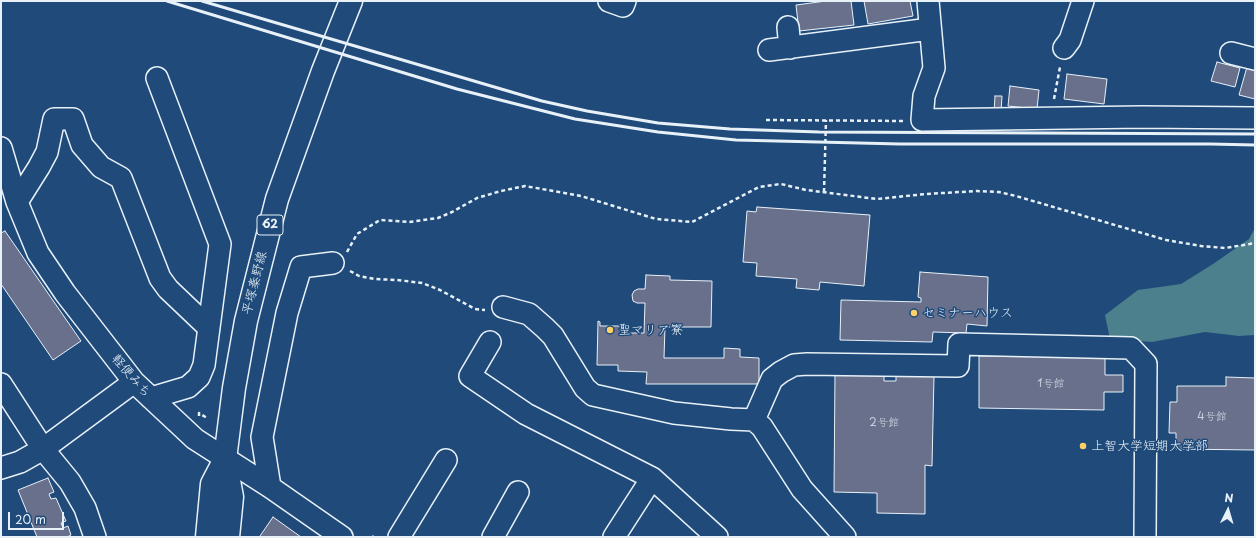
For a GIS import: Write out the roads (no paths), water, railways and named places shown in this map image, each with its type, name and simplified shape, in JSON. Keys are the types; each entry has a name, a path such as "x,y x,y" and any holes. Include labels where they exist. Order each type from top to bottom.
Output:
{"main road":[{"name":"平塚秦野線","path":"228,537 232,496 225,459 234,388 246,321 276,200 323,71 351,1"},
{"name":"平塚秦野線","path":"207,537 212,484 225,459"}],"street":[{"path":"609,1 623,6 625,1"},
{"path":"928,1 934,68 924,96 922,120 1142,117 1255,118"},
{"path":"1064,48 1070,40 1084,1"},
{"path":"788,27 790,48"},
{"path":"769,50 930,29"},
{"path":"1231,52 1255,59"},
{"path":"151,398 188,387 199,378 204,365 220,244 157,78"},
{"path":"17,202 47,152 54,119 73,119 82,145 101,167 121,178 160,278 168,289 209,328"},
{"name":"軽便みち","path":"1,148 17,202 38,253 65,293 134,382 196,439 270,487 342,537"},
{"path":"270,487 262,437 288,308 301,266 333,263"},
{"path":"503,307 528,314 545,328 552,336 581,383 593,395 674,413 754,420 762,427 802,489 845,537"},
{"path":"490,342 470,376 526,414 652,478 717,537"},
{"path":"754,420 772,379 794,365 958,366 959,344 1131,348 1146,364 1144,537"},
{"path":"1,468 20,462 43,449 134,382"},
{"path":"1,384 43,449 70,482 85,508 95,537"},
{"path":"399,537 446,460"},
{"path":"614,537 652,478"},
{"path":"493,537 518,492"}],"railway":[{"path":"167,1 457,89 575,119 658,132 736,140 900,144 1255,145"},
{"path":"202,1 542,101 587,111 658,123 730,129 819,132 1255,134"}],"place":[{"name":"セミナーハウス","path":"914,313"},
{"name":"聖マリア寮","path":"610,330"},
{"name":"上智大学短期大学部","path":"1083,446"}]}
